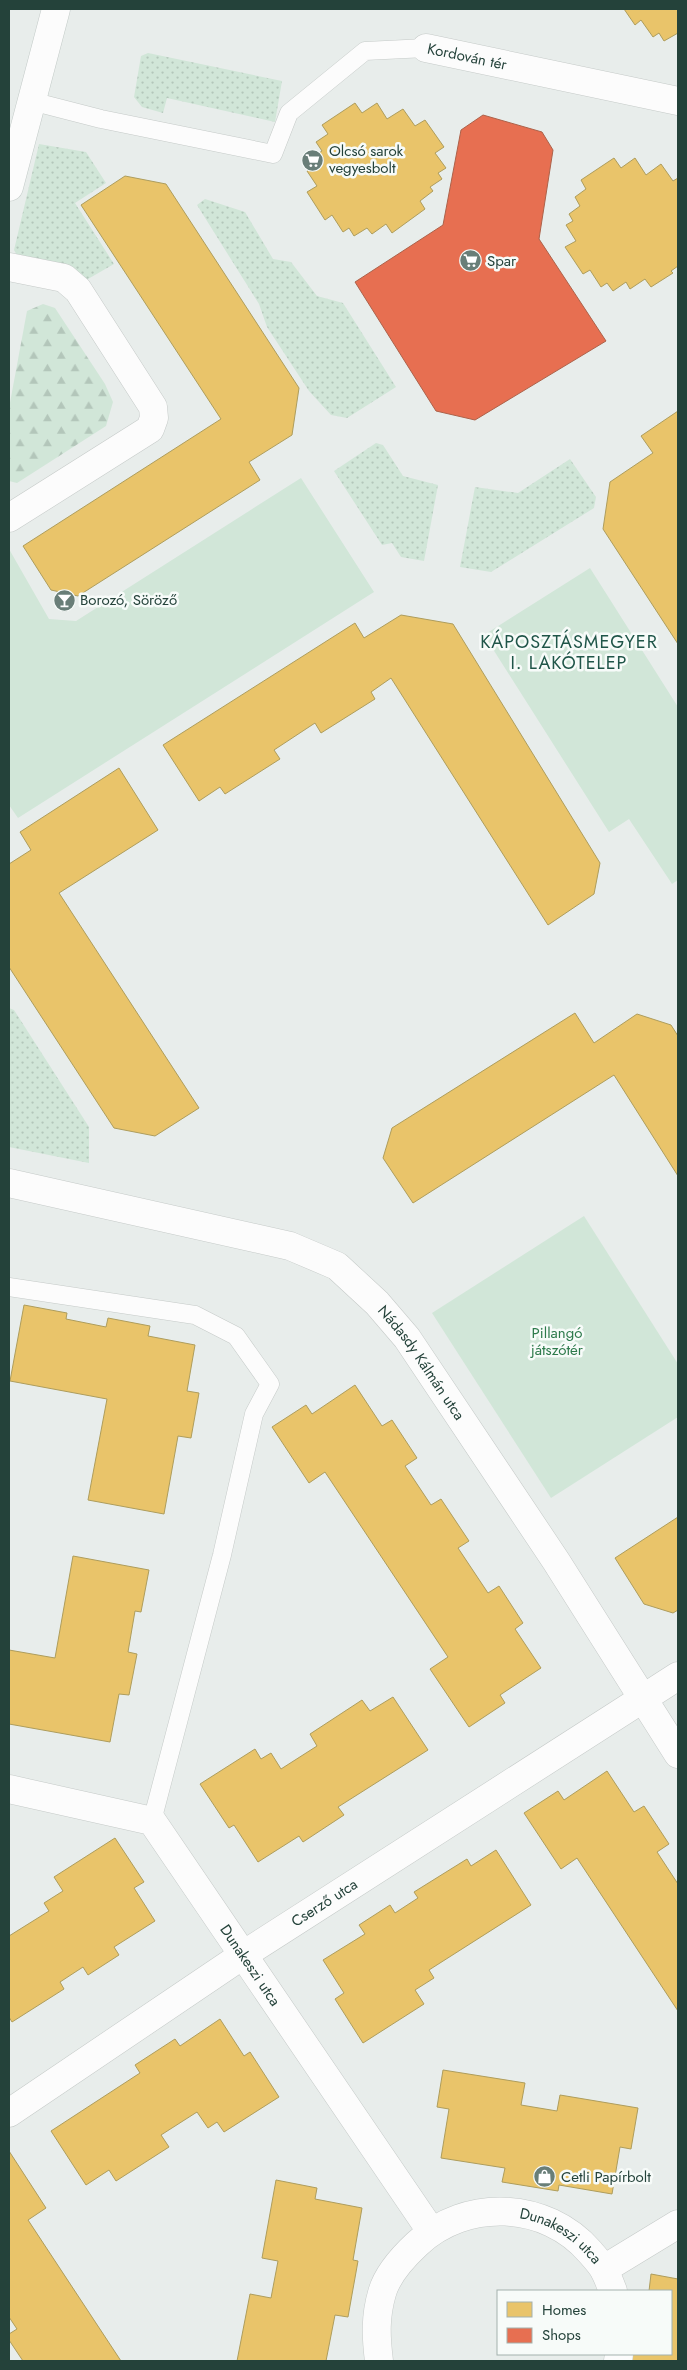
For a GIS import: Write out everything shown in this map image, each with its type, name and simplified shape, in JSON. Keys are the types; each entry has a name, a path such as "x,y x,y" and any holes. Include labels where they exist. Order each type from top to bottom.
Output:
{"street":[{"path":"9,187 56,9"},
{"name":"Kordován tér","path":"426,48 678,101"},
{"path":"9,266 64,278 78,290 153,407 154,418 150,429 9,518"},
{"name":"Nádasdy Kálmán utca","path":"9,1183 282,1244 337,1266 377,1304 407,1338 556,1561 678,1754"},
{"name":"Cserző utca","path":"9,2113 243,1955 678,1676"},
{"path":"9,1790 152,1821"},
{"name":"Dunakeszi utca","path":"152,1821 431,2231"},
{"name":"Dunakeszi utca","path":"379,2361 375,2331 382,2292 402,2258 431,2231 467,2214 506,2210 544,2219 578,2239 608,2280"},
{"path":"608,2280 678,2224"}],"lane":[{"name":"Kordován tér","path":"31,100 102,119 273,154 289,113 365,51 426,48"},
{"path":"9,1287 195,1315 236,1336 270,1384 254,1414 222,1555 152,1821"}],"green space":[{"path":"148,53 282,81 275,122 167,98 163,113 142,107 134,97 141,56"},
{"path":"39,144 86,152 106,183 75,203 114,264 81,283 18,257 14,250"},
{"path":"205,199 245,212 273,259 291,262 317,296 343,303 396,387 347,418 331,415 309,391 267,327 259,304 197,205"},
{"path":"43,304 55,308 105,384 113,402 106,426 17,483 9,481 9,408 27,311"},
{"path":"376,443 383,445 403,476 438,485 424,561 401,557 392,543 382,545 334,471"},
{"path":"570,459 596,497 594,508 491,572 460,567 475,487 518,493"},
{"path":"301,478 374,592 18,818 9,805 9,549 49,619 76,621"},
{"path":"590,568 678,707 678,880 672,884 629,819 609,832 484,635"},
{"path":"9,1008 14,1010 89,1127 89,1163 9,1147"},
{"name":"Pillangó játszótér","path":"584,1216 678,1364 678,1417 551,1498 432,1313"}],"building: Homes":[{"path":"624,9 678,9 678,33 664,41 659,33 653,37 641,20 635,25"},
{"path":"355,103 362,113 377,103 387,119 403,109 415,126 425,120 444,147 435,153 446,168 438,173 442,179 430,187 433,191 420,201 425,209 392,233 386,224 372,234 367,228 354,236 349,228 343,232 332,215 325,220 307,192 317,186 307,171 315,166 310,159 322,151 316,142 328,134 322,125"},
{"path":"614,158 621,168 635,158 646,175 661,164 673,181 678,178 678,266 671,271 673,273 651,287 645,279 630,289 626,282 613,291 607,283 601,287 590,270 583,274 565,247 576,241 566,225 573,221 569,214 580,206 575,197 586,189 581,180"},
{"path":"125,176 166,184 299,388 292,435 249,462 260,480 78,596 51,590 23,546 221,419 81,205"},
{"path":"678,411 678,644 603,529 610,482 653,453 641,436"},
{"path":"401,615 453,624 600,863 594,894 548,925 391,678 371,692 375,699 321,733 315,723 274,750 280,759 225,794 220,787 199,801 163,745 355,623 364,638"},
{"path":"119,768 158,830 59,893 199,1108 155,1136 114,1128 9,967 9,864 31,850 20,832"},
{"path":"575,1013 594,1043 637,1014 671,1025 678,1036 678,1176 614,1075 413,1203 383,1158 392,1128"},
{"path":"24,1305 67,1313 66,1319 106,1327 108,1318 150,1326 148,1336 195,1345 187,1391 199,1393 191,1438 178,1436 164,1514 88,1500 107,1399 10,1381"},
{"path":"355,1385 382,1426 392,1420 417,1458 405,1466 431,1505 441,1499 469,1541 458,1548 488,1593 499,1586 523,1623 515,1629 541,1668 500,1695 505,1703 469,1727 430,1669 448,1657 325,1472 309,1483 272,1427 306,1405 312,1414"},
{"path":"678,1517 678,1610 673,1613 644,1604 615,1558"},
{"path":"73,1556 149,1570 141,1612 135,1611 128,1652 137,1654 129,1695 119,1694 110,1742 9,1724 9,1650 55,1658"},
{"path":"393,1697 428,1750 338,1807 344,1815 303,1842 299,1836 258,1862 234,1825 229,1828 200,1784 255,1749 261,1759 271,1753 281,1769 317,1746 310,1734 362,1700 370,1711"},
{"path":"607,1771 634,1812 644,1806 669,1844 657,1852 678,1884 678,2011 577,1858 561,1869 524,1813 558,1791 564,1800"},
{"path":"115,1838 144,1882 134,1888 155,1921 114,1947 119,1955 88,1975 83,1967 60,1982 64,1989 12,2022 9,2017 9,1936 49,1911 44,1903 63,1891 54,1877"},
{"path":"496,1850 531,1905 429,1970 434,1978 415,1990 424,2004 363,2043 335,1999 344,1993 323,1960 365,1934 359,1925 390,1905 395,1913 418,1898 414,1892 467,1859 471,1866"},
{"path":"220,2019 244,2056 250,2052 279,2097 224,2132 217,2122 208,2128 197,2112 161,2135 169,2147 116,2181 109,2170 86,2185 51,2131 140,2073 135,2065 175,2039 180,2046"},
{"path":"443,2070 525,2083 521,2105 557,2111 560,2095 638,2108 631,2149 620,2147 612,2194 559,2185 558,2191 502,2182 505,2168 441,2158 449,2109 437,2107"},
{"path":"9,2151 46,2208 28,2220 121,2361 23,2361 9,2340 9,2334 17,2329 9,2317"},
{"path":"276,2180 317,2188 315,2199 362,2208 353,2260 358,2261 348,2317 335,2315 326,2361 237,2361 250,2294 271,2298 278,2261 262,2258"},
{"path":"651,2274 678,2279 678,2361 623,2361 625,2355 672,2355 672,2290 649,2290"}],"building: Shops":[{"name":"Spar","path":"483,115 542,132 553,150 539,239 606,341 475,420 436,411 355,282 443,225 461,130"}],"place":[{"name":"Olcsó sarok vegyesbolt","path":"313,160"},
{"name":"Spar","path":"471,261"},
{"name":"Borozó, Söröző","path":"64,600"},
{"name":"Cetli Papírbolt","path":"545,2177"}],"district":[{"name":"KÁPOSZTÁSMEGYER I. LAKÓTELEP","path":"569,652"}]}
